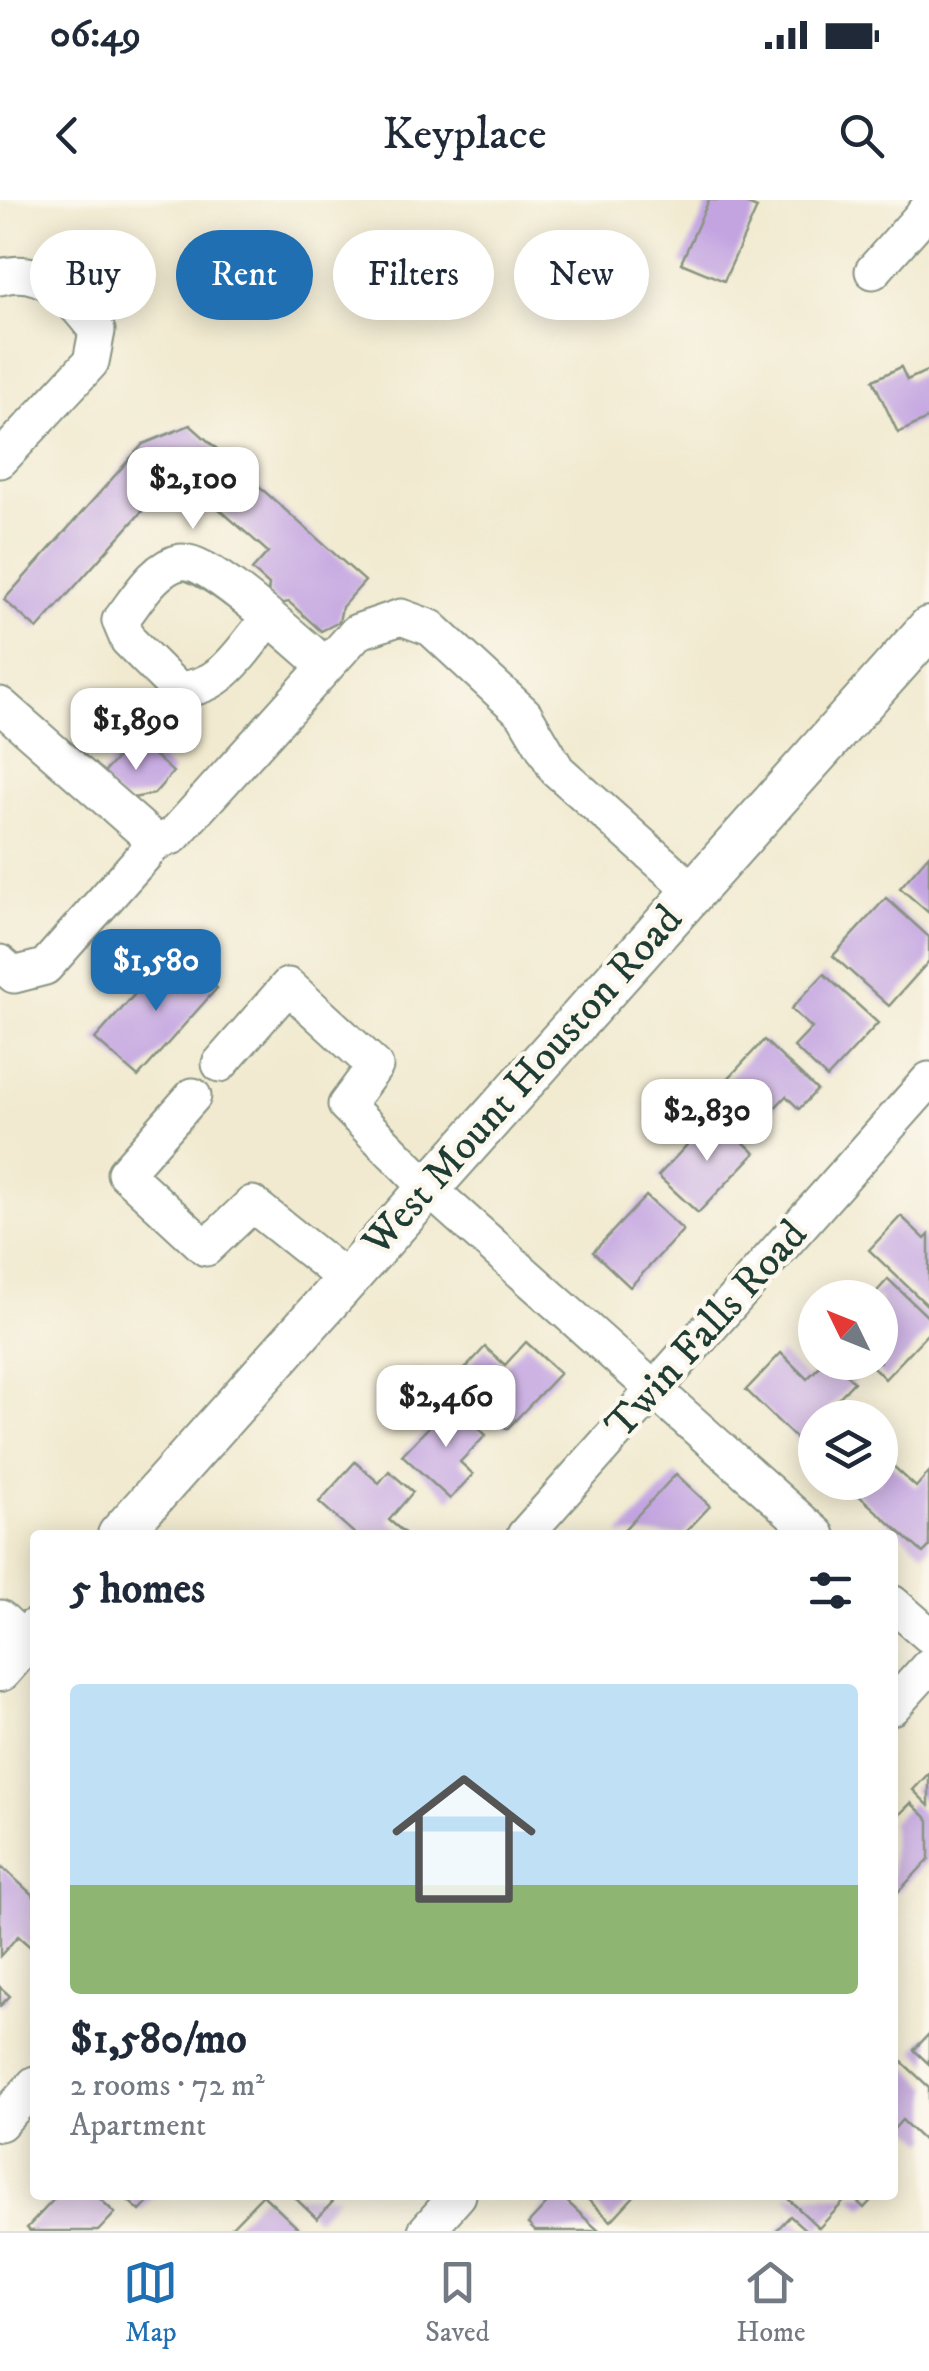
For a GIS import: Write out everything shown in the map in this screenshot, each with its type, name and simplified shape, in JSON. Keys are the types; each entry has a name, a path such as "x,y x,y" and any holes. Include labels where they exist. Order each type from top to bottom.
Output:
{"main road":[{"name":"West Mount Houston Road","path":"123,1530 929,628"}],"street":[{"path":"874,271 929,208"},
{"path":"0,277 25,274 48,280 80,309 96,331 91,362 0,460"},
{"path":"269,618 326,665"},
{"path":"0,963 14,975 45,967 156,842 173,836 358,632 401,618 431,628 524,714 557,770 693,891"},
{"path":"0,705 156,842"},
{"path":"220,1064 288,986 375,1066 346,1105 428,1188 811,1530"},
{"name":"Twin Falls Road","path":"529,1530 929,1080"},
{"path":"193,1096 125,1173 206,1248 252,1204 346,1280"},
{"path":"898,1608 929,1635"},
{"path":"898,1700 929,1666"},
{"path":"0,2124 30,2090"},
{"path":"426,2231 454,2200"}],"building":[{"path":"709,200 738,200 757,208 724,281 681,263"},
{"path":"901,367 907,380 929,370 929,418 898,433 873,380"},
{"path":"190,425 365,581 342,607 339,622 321,631 289,602 279,604 268,594 269,585 252,570 268,552 177,472 37,629 4,600 143,444"},
{"path":"135,738 173,772 154,794 122,800 98,779"},
{"path":"929,855 929,913 900,888"},
{"path":"886,898 929,937 929,961 889,1006 833,956"},
{"path":"174,950 217,988 138,1077 95,1039"},
{"path":"824,974 878,1023 827,1078 794,1047 812,1028 791,1009"},
{"path":"764,1040 817,1090 799,1109 786,1096 753,1131 713,1095"},
{"path":"715,1115 755,1153 698,1213 658,1176"},
{"path":"646,1196 683,1230 630,1287 593,1252"},
{"path":"901,1216 925,1239 929,1235 929,1307 869,1250"},
{"path":"898,1289 929,1318 929,1332 898,1365"},
{"path":"526,1342 560,1373 507,1429 455,1380 485,1347 505,1365"},
{"path":"781,1353 798,1370 798,1380 854,1382 837,1400 798,1400 798,1440 746,1390"},
{"path":"452,1403 486,1435 460,1462 473,1474 450,1499 402,1455"},
{"path":"355,1462 379,1483 389,1471 413,1492 389,1520 401,1530 350,1530 319,1502"},
{"path":"898,1470 916,1487 929,1472 929,1547 923,1553 864,1500 898,1500"},
{"path":"676,1474 710,1506 688,1530 624,1530"},
{"path":"929,1773 929,1806 913,1790"},
{"path":"911,1803 929,1820 929,1859 898,1892 898,1816"},
{"path":"3,1868 30,1892 30,1947 18,1936 0,1956"},
{"path":"0,1987 10,1996 0,2006"},
{"path":"929,2034 929,2064 914,2050"},
{"path":"901,2061 929,2087 929,2138 925,2142 902,2120 898,2124"},
{"path":"53,2200 101,2200 115,2213 98,2231 27,2228"},
{"path":"128,2200 150,2200 140,2211"},
{"path":"258,2200 268,2200 301,2231 228,2231"},
{"path":"297,2200 334,2200 317,2219"},
{"path":"550,2200 565,2200 599,2231 535,2231 528,2224"},
{"path":"588,2200 630,2200 611,2221"},
{"path":"789,2200 845,2200 819,2228"},
{"path":"855,2200 871,2200 864,2208"},
{"path":"790,2216 807,2231 776,2231"}]}
